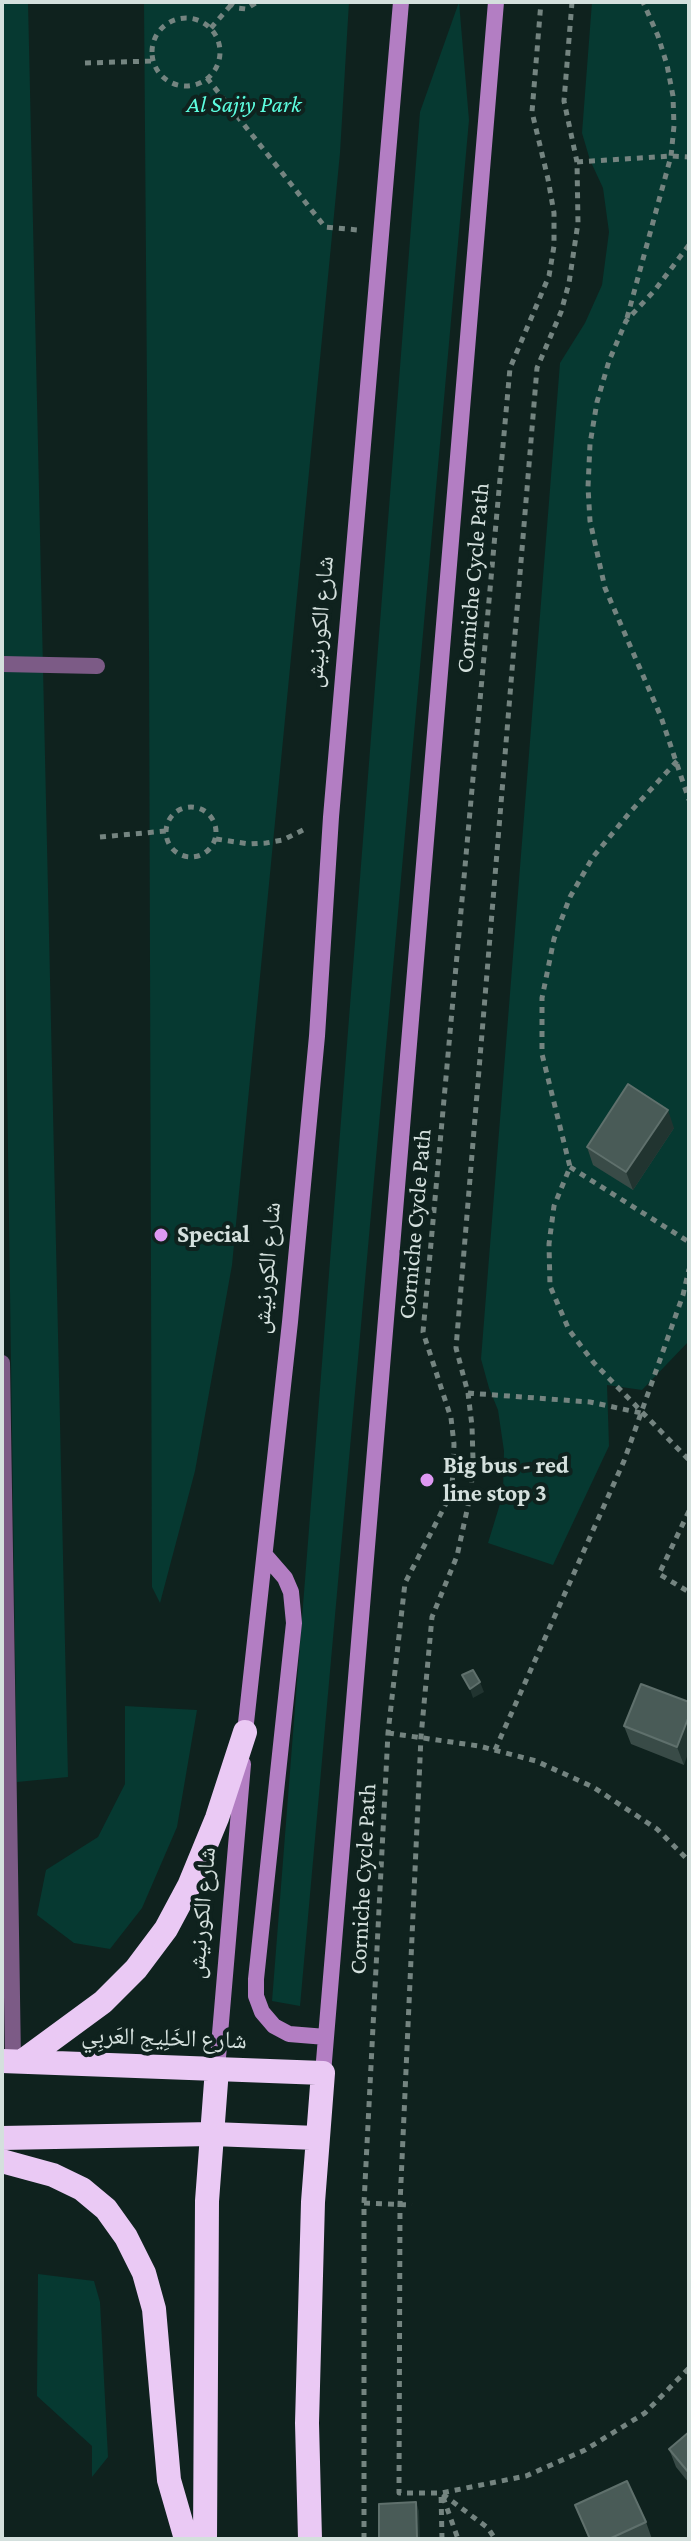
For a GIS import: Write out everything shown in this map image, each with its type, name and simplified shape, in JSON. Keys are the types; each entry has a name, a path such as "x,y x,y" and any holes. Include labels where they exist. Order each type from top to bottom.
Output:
{"highway":[{"path":"13,2060 103,2002 136,1969 166,1929 189,1886 217,1818 245,1732"},
{"name":"شارع الخَلِيج العَربِي","path":"13,2060 323,2073"},
{"name":"شارع الكورنيش","path":"205,2539 207,2201 217,2069"},
{"path":"310,2539 307,2423 317,2138 323,2073"},
{"path":"2,2138 212,2134 317,2138"},
{"path":"2,2161 53,2175 82,2189 106,2209 126,2237 144,2273 154,2309 169,2480 186,2539"}],"main road":[{"name":"شارع الكورنيش","path":"217,2069 245,1732 292,1307 317,1036 331,817 401,2"},
{"path":"323,2073 496,2"},
{"path":"265,1555 285,1578 291,1592 294,1623 256,1996 262,2012 274,2026 289,2034 326,2037"}],"street":[{"path":"2,664 97,666"},
{"path":"2,1363 6,1856 13,2060"}],"path":[{"path":"211,28 230,3 246,9 257,2"},
{"name":"Corniche Cycle Path","path":"364,2539 364,2203 388,1733 405,1583 451,1494 453,1473 451,1418 423,1332 510,368 549,276 554,246 554,213 532,112 541,2"},
{"path":"572,2 564,101 577,162 578,223 575,253 561,312 537,368 535,384 456,1348 468,1393 473,1459 471,1492 457,1556 432,1617 421,1737 400,2204 399,2493 441,2493 526,2476 585,2450 645,2413 689,2368"},
{"path":"643,2 658,36 673,96 671,156 626,321 609,361 597,402 588,472 590,521 605,588 661,717 689,800"},
{"path":"188,18 201,21 211,28 220,48 215,70 197,84 175,84 165,79 153,61 153,48 164,26 188,18"},
{"path":"85,63 153,61"},
{"path":"207,78 325,227 382,232"},
{"path":"577,162 689,157"},
{"path":"626,321 655,290 689,245"},
{"path":"677,761 593,857 570,897 554,939 542,998 542,1054 570,1167 554,1206 549,1244 550,1286 569,1330 594,1363 689,1460"},
{"path":"196,807 212,819 216,839 210,849 192,858 173,850 166,831 176,813 196,807"},
{"path":"216,839 249,844 283,840 331,817"},
{"path":"100,837 166,831"},
{"path":"570,1167 689,1242"},
{"path":"495,1750 624,1461 683,1295 689,1269"},
{"path":"468,1393 590,1402 642,1413"},
{"path":"689,1511 659,1574 689,1592"},
{"path":"388,1733 495,1750 536,1761 593,1787 657,1829 689,1861"},
{"path":"364,2203 412,2205"},
{"path":"441,2493 442,2539"},
{"path":"441,2493 458,2539"},
{"path":"441,2493 488,2528 495,2539"}],"green space":[{"path":"2,2 28,2 68,1777 17,1782 2,730"},
{"name":"Al Sajiy Park","path":"144,2 349,2 340,153 232,1265 195,1471 160,1603 152,1587"},
{"path":"459,2 469,120 300,2006 272,2001 420,112"},
{"path":"592,2 689,2 689,1341 642,1390 607,1385 609,1446 553,1565 488,1543 503,1494 504,1451 498,1410 481,1359 560,363 585,323 602,285 609,232 603,188 582,133"},
{"path":"125,1706 197,1710 177,1827 142,1908 110,1949 74,1943 37,1915 46,1870 98,1837 125,1784"},
{"path":"38,2274 94,2281 100,2302 108,2457 92,2477 92,2446 37,2396"}],"building":[{"path":"628,1084 668,1110 626,1172 587,1147"},
{"path":"473,1670 480,1682 470,1689 462,1675"},
{"path":"641,1684 689,1702 689,1716 677,1747 624,1726"},
{"path":"689,2432 689,2473 669,2449"},
{"path":"627,2481 646,2522 609,2539 590,2539 575,2505"},
{"path":"416,2502 417,2539 379,2539 379,2504"}],"place":[{"name":"Special","path":"161,1235"},
{"name":"Big bus - red line stop 3","path":"427,1480"}]}
